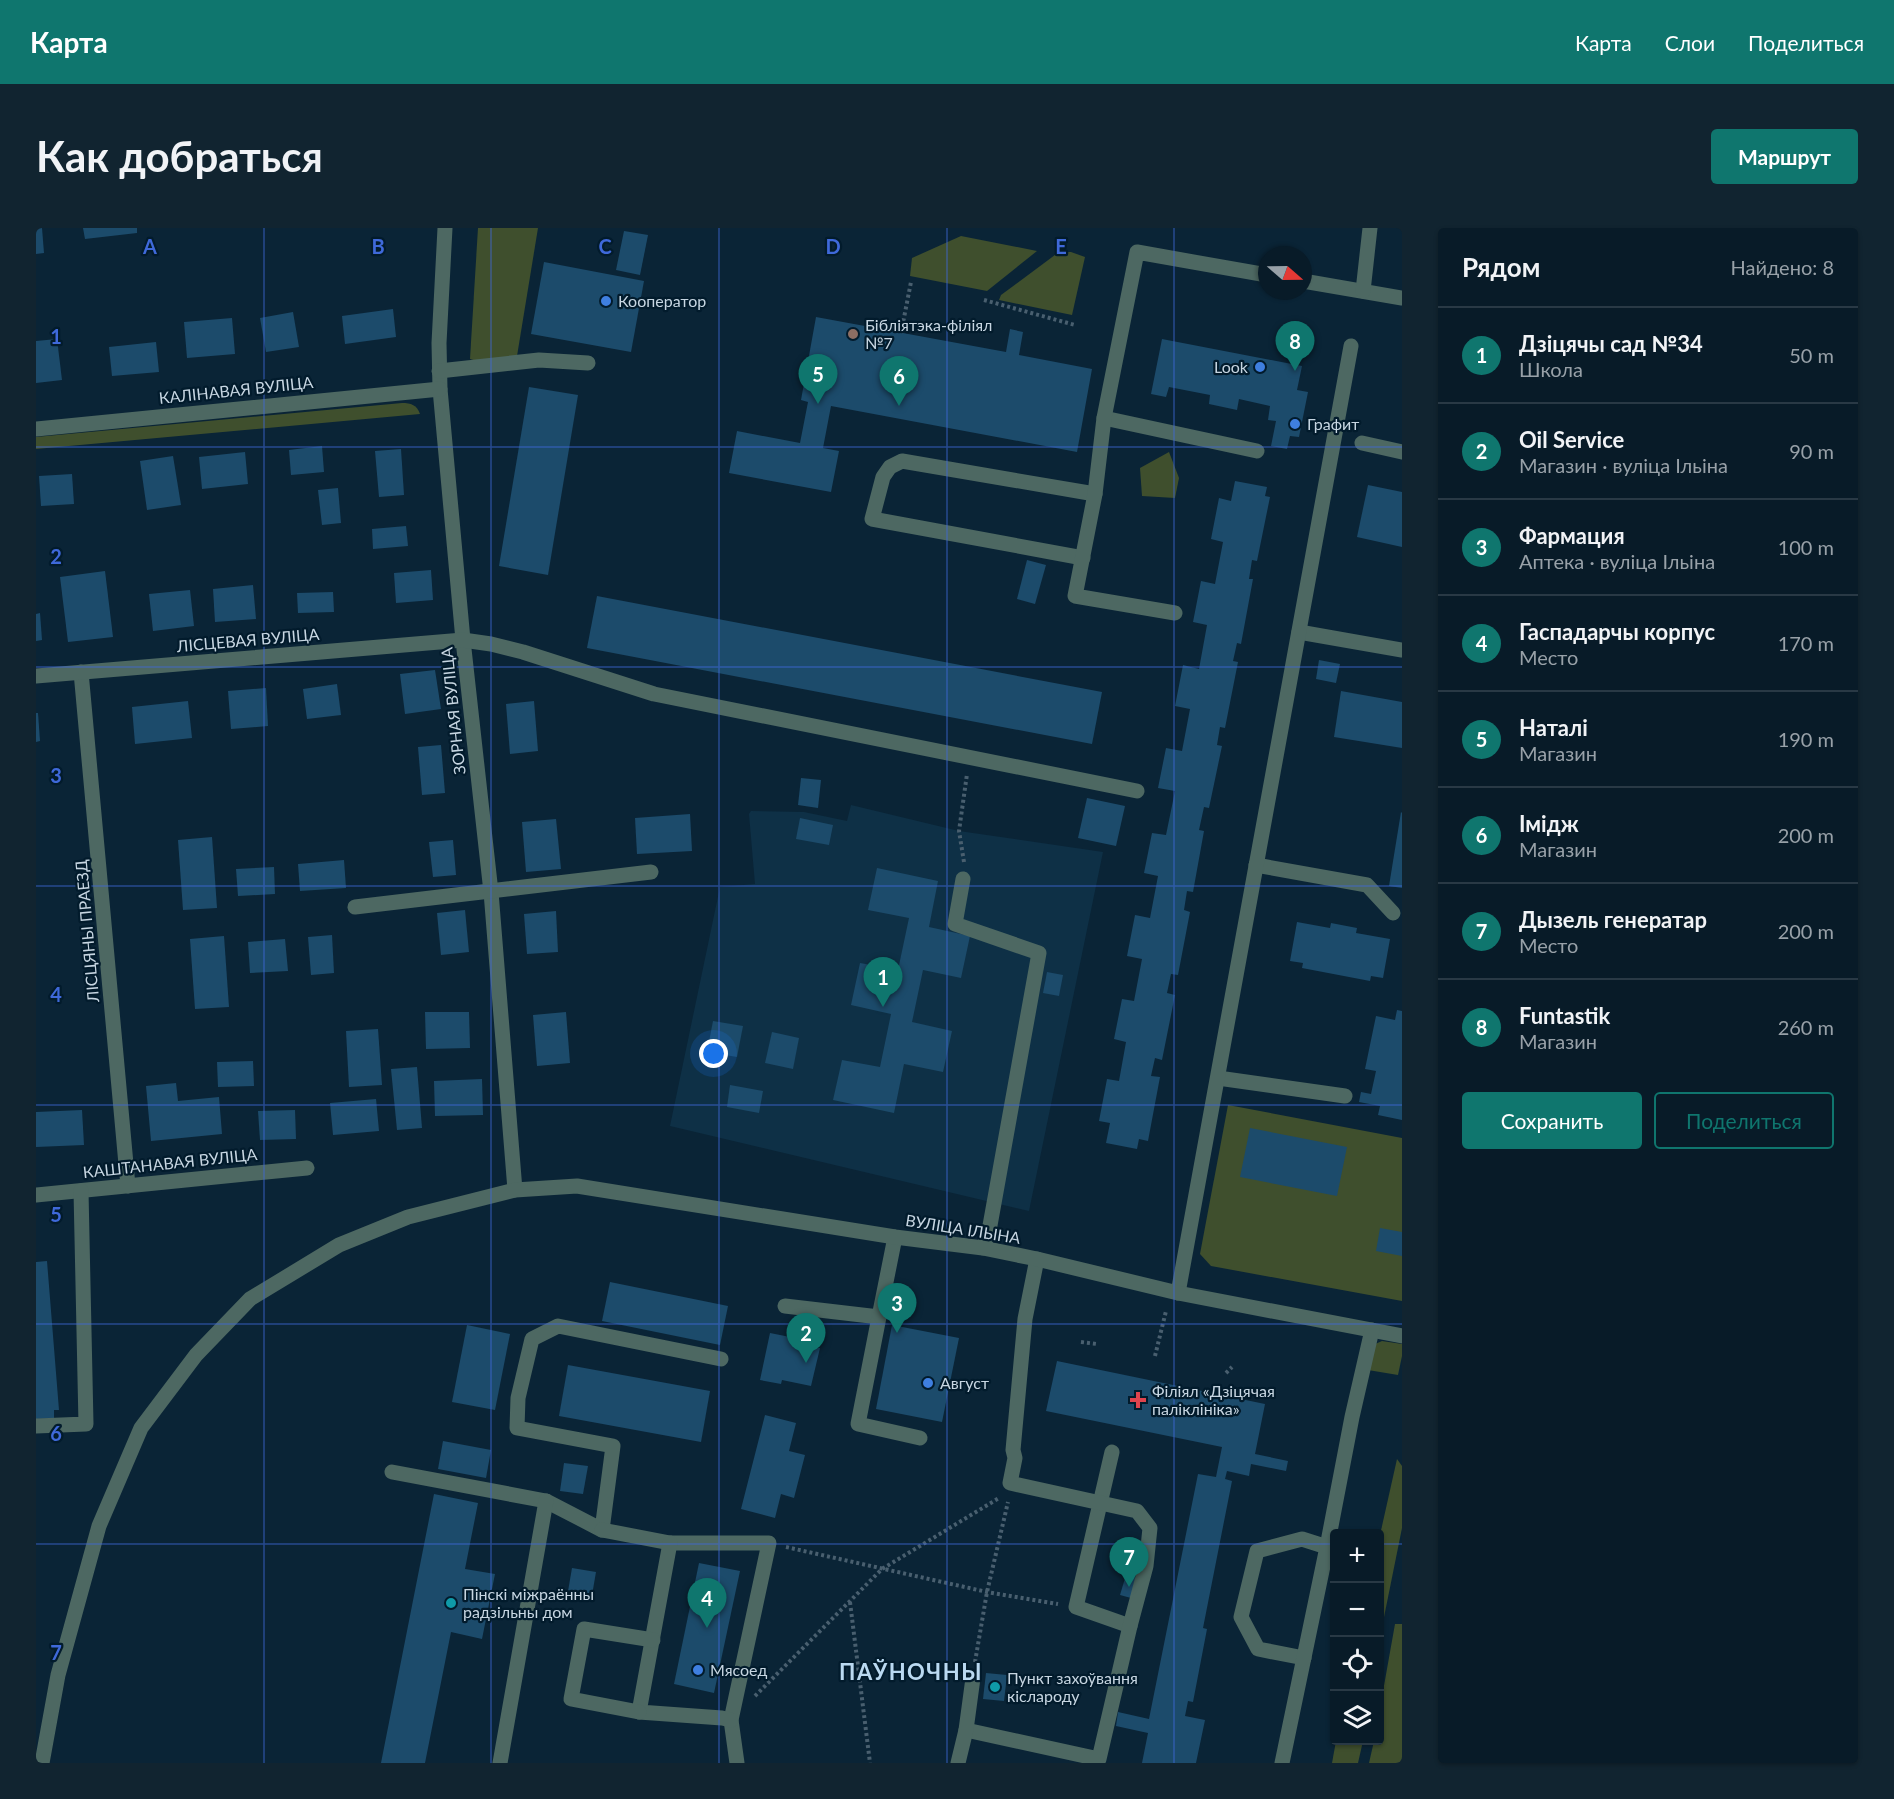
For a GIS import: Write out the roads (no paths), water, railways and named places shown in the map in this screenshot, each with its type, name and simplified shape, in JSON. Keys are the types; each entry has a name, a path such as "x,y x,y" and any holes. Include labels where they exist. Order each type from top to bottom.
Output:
{"street":[{"name":"ЗОРНАЯ ВУЛІЦА","path":"446,228 439,343 440,389 463,640 492,892 515,1190"},
{"path":"1363,291 1370,228"},
{"path":"1175,613 1075,596 1095,494 1104,418 1137,252 1258,273"},
{"path":"1312,282 1402,298"},
{"path":"1178,1293 1351,346"},
{"path":"439,371 539,360 588,363"},
{"name":"КАЛІНАВАЯ ВУЛІЦА","path":"36,429 440,389"},
{"path":"1104,418 1257,451"},
{"path":"1362,443 1402,452"},
{"path":"1083,558 872,519 883,477 890,467 902,461 1095,494"},
{"path":"1299,632 1402,650"},
{"name":"ЛІСЦЕВАЯ ВУЛІЦА","path":"36,676 463,640 524,652 654,694 1137,791"},
{"name":"ЛІСЦЯНЫ ПРАЕЗД","path":"81,672 128,1186"},
{"path":"1256,865 1367,885 1393,913"},
{"path":"355,907 651,872"},
{"path":"963,879 955,924 1039,953 989,1231 983,1248"},
{"path":"1218,1078 1344,1096"},
{"name":"КАШТАНАВАЯ ВУЛІЦА","path":"36,1195 307,1168"},
{"name":"ВУЛІЦА ІЛЬІНА","path":"515,1190 577,1186 895,1237 983,1248 1178,1293 1402,1336"},
{"path":"42,1763 58,1675 99,1526 141,1428 196,1354 250,1299 339,1245 408,1217 515,1190"},
{"path":"36,1426 86,1424 81,1191"},
{"path":"895,1237 858,1424 920,1438"},
{"path":"966,1730 1099,1759 1146,1566 1150,1528 1137,1511 1010,1483 1015,1458 1013,1450 1025,1319 1037,1259"},
{"path":"785,1306 879,1317"},
{"path":"602,1530 613,1446 517,1428 518,1398 532,1339 558,1326 721,1359"},
{"path":"1282,1763 1328,1547 1352,1417 1372,1330"},
{"path":"1112,1452 1076,1607 1130,1626"},
{"path":"392,1472 546,1501 602,1530 670,1543 769,1543 731,1720 737,1763"},
{"path":"500,1763 546,1501"},
{"path":"1304,1658 1258,1648 1241,1617 1257,1551 1302,1539 1328,1547"},
{"path":"639,1712 670,1543"},
{"path":"653,1640 584,1629 571,1699 639,1712 731,1720"},
{"path":"958,1763 966,1730 973,1678"}],"place":[{"name":"Кооператор","path":"606,301"},
{"name":"Бібліятэка-філіял №7","path":"853,334"},
{"name":"Look","path":"1260,367"},
{"name":"Funtastik","path":"1295,371"},
{"name":"Наталі","path":"818,404"},
{"name":"Імідж","path":"899,406"},
{"name":"Графит","path":"1295,424"},
{"name":"Дзіцячы сад №34","path":"883,1007"},
{"name":"Фармация","path":"897,1333"},
{"name":"Oil Service","path":"806,1363"},
{"name":"Август","path":"928,1383"},
{"name":"Філіял «Дзіцячая паліклініка»","path":"1138,1400"},
{"name":"Дызель генератар","path":"1129,1587"},
{"name":"Пінскі міжраённы радзільны дом","path":"451,1603"},
{"name":"Гаспадарчы корпус","path":"707,1628"},
{"name":"Мясоед","path":"698,1670"},
{"name":"Пункт захоўвання кіслароду","path":"995,1687"}],"district":[{"name":"ПАЎНОЧНЫ","path":"911,1672"}]}
